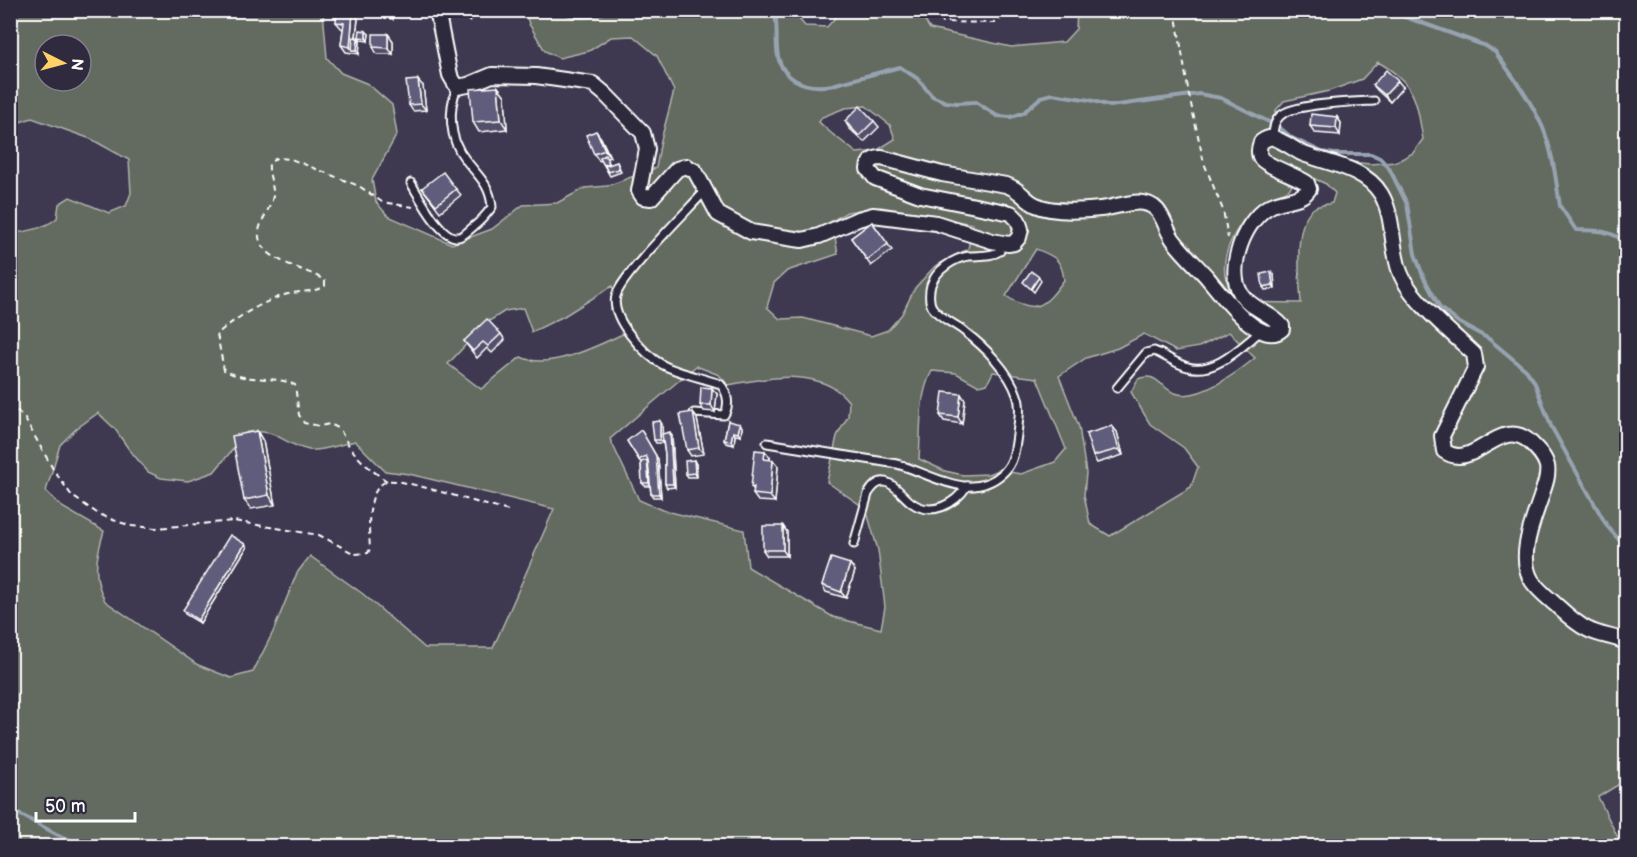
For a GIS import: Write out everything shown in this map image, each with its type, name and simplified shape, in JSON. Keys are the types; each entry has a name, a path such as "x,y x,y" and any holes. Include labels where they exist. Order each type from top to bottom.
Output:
{"street":[{"path":"437,10 450,75 457,87 492,75 536,76 593,84 605,94 643,134 647,149 639,191 643,197 651,198 677,169 686,166 695,171 718,214 751,232 802,240 819,236 873,215 936,223 1001,244 1014,243 1019,237 1021,225 1011,213 935,199 875,178 868,169 870,162 876,158 882,158 942,174 1006,185 1016,188 1036,205 1054,209 1101,209 1125,204 1147,204 1159,213 1174,242 1231,306 1261,331 1270,334 1277,334 1282,326 1243,297 1237,279 1237,259 1247,228 1257,215 1268,206 1298,198 1307,193 1309,189 1307,183 1295,175 1262,160 1259,154 1261,142 1273,133 1308,156 1342,166 1369,179 1381,194 1390,221 1399,271 1412,292 1474,354 1476,367 1442,436 1444,451 1450,455 1465,455 1511,434 1520,435 1530,442 1544,457 1547,468 1546,481 1530,531 1526,558 1528,574 1542,593 1577,623 1600,635 1626,642"}],"lane":[{"path":"411,183 445,234 454,238 461,237 485,217 492,207 491,194 463,157 455,142 452,126 452,100 457,87"},
{"path":"1273,133 1276,121 1286,112 1306,107 1374,101"},
{"path":"694,413 724,415 727,407 725,388 720,384 657,362 641,348 618,316 616,297 626,278 705,191"},
{"path":"768,443 897,464 918,470 948,484 986,485 996,479 1008,468 1014,454 1019,411 1018,397 1012,383 987,351 936,312 930,298 930,286 937,274 950,264 966,256 996,254 1000,252 1001,244"},
{"path":"1117,388 1146,353 1154,351 1187,367 1210,366 1226,358 1261,331"},
{"path":"854,544 868,494 871,489 880,484 890,483 896,486 911,502 927,510 948,504 962,494 967,486"}],"path":[{"path":"933,10 937,18 943,22 995,23 999,21 1003,10"},
{"path":"1175,10 1189,95 1204,163 1222,210 1232,252 1237,259"},
{"path":"428,208 382,202 359,186 291,159 276,159 269,164 268,173 272,183 273,197 259,232 262,244 279,261 318,275 325,281 325,286 320,289 288,294 271,301 232,322 217,334 224,370 236,377 286,381 295,385 299,415 304,423 320,426 330,424 340,429 344,439 359,458 387,481 430,489 509,511"},
{"path":"10,402 25,418 53,469 72,496 97,513 132,526 156,528 233,521 318,535 355,554 362,555 368,553 370,549 369,514 374,498 387,481"}],"shaded area":[{"path":"10,11 323,11 327,58 341,73 368,84 392,105 397,134 372,180 376,202 388,216 452,244 492,229 523,205 557,203 585,188 607,186 656,168 674,91 657,56 633,36 611,37 589,51 559,58 545,51 529,24 525,11 792,11 805,26 827,27 841,11 919,11 930,29 1011,47 1064,42 1076,29 1077,11 1626,11 1626,780 1598,797 1622,846 11,846 10,286 17,281 11,264 11,233 35,229 57,218 59,204 70,197 109,213 126,206 131,193 129,160 91,139 32,118 11,125","holes":["1378,62 1391,70 1407,85 1416,103 1423,139 1413,153 1396,162 1370,164 1322,159 1269,135 1276,110 1284,101 1329,91 1362,79","866,106 890,125 895,139 876,151 857,153 819,122 822,117 845,108","1295,170 1326,184 1335,193 1332,203 1314,208 1307,215 1303,226 1299,252 1301,303 1234,302 1225,275 1226,254 1230,243 1242,223 1257,206 1286,191 1292,185","881,207 973,224 968,249 935,266 915,288 902,314 888,330 871,336 803,318 780,319 767,307 774,283 787,271 838,254 832,221 847,212","1036,249 1048,254 1059,263 1064,280 1045,302 1033,307 1025,306 1006,296","612,286 614,291 611,310 625,333 588,350 559,359 545,361 521,357 481,389 448,364 486,323 505,311 523,308 532,332 564,316","1229,332 1255,358 1239,371 1206,390 1184,395 1170,391 1150,377 1138,379 1131,392 1150,424 1184,448 1198,467 1191,487 1110,536 1090,524 1084,495 1086,473 1079,427 1059,376 1086,358 1118,348 1144,334 1176,351 1199,347","696,366 719,375 728,385 793,377 824,383 838,391 849,402 848,416 837,436 827,482 866,509 878,550 885,607 881,629 833,617 748,567 744,530 662,510 639,500 610,439","932,371 956,373 979,386 987,384 993,372 1037,378 1066,449 1055,462 1021,474 998,470 988,474 963,475 945,471 919,459 924,392","98,413 115,429 148,472 161,478 188,481 214,472 247,432 258,431 266,432 309,450 325,449 355,441 385,471 409,474 554,509 493,648 425,648 363,594 310,556 297,573 273,632 253,672 231,678 198,665 105,601 97,575 99,549 104,531 62,507 46,491 60,445 76,429"]}],"building":[{"path":"337,10 353,12 350,47 341,45 344,23 336,22"},
{"path":"385,10 391,10 391,15 384,15"},
{"path":"461,10 470,14 467,19 459,14"},
{"path":"360,30 366,31 366,38 359,37"},
{"path":"373,34 388,34 388,48 373,47"},
{"path":"353,37 358,38 357,50 352,50"},
{"path":"1386,70 1398,81 1385,95 1373,85"},
{"path":"418,80 421,104 409,105 406,81"},
{"path":"498,87 501,120 473,122 470,89"},
{"path":"860,106 874,121 859,136 845,121"},
{"path":"1311,114 1337,117 1336,128 1310,126"},
{"path":"596,131 605,150 594,154 586,135"},
{"path":"605,155 609,163 604,165 600,158"},
{"path":"617,162 619,169 608,172 605,166"},
{"path":"443,172 456,189 436,205 422,188"},
{"path":"872,222 888,244 867,260 851,238"},
{"path":"1031,271 1039,277 1031,289 1023,282"},
{"path":"1271,272 1273,285 1263,287 1261,274"},
{"path":"487,319 501,334 488,346 483,342 473,351 464,341"},
{"path":"701,387 712,388 711,405 700,405"},
{"path":"943,392 961,394 958,417 940,415"},
{"path":"693,412 699,448 687,450 680,414"},
{"path":"660,421 660,440 654,440 652,422"},
{"path":"728,421 740,424 738,433 733,432 731,441 724,440"},
{"path":"1112,426 1119,449 1093,456 1086,434"},
{"path":"641,430 656,456 659,494 651,494 646,456 639,460 627,441"},
{"path":"257,431 269,495 244,500 232,436"},
{"path":"670,432 673,484 665,484 662,434"},
{"path":"755,450 765,451 764,459 773,460 770,496 753,494 754,487 751,487"},
{"path":"647,460 649,483 642,483 641,462"},
{"path":"694,460 695,473 686,474 685,461"},
{"path":"763,526 783,526 783,550 763,550"},
{"path":"230,535 245,544 198,620 183,610"},
{"path":"831,558 850,564 841,592 822,585"}],"waterway":[{"path":"560,10 566,14 584,18 609,10"},
{"path":"774,10 779,59 788,75 803,84 832,85 900,67 918,79 932,96 946,102 976,102 997,116 1011,117 1023,113 1041,97 1052,94 1090,100 1110,106 1199,94 1221,98 1322,152 1371,154 1380,158 1389,168 1407,204 1415,254 1423,276 1440,308 1458,322 1489,339 1526,370 1534,381 1551,426 1571,462 1607,526 1626,548"},
{"path":"1386,10 1486,46 1495,52 1527,98 1543,128 1552,157 1560,206 1576,230 1609,233 1626,243"},
{"path":"10,809 58,835 73,841 101,846"}]}
